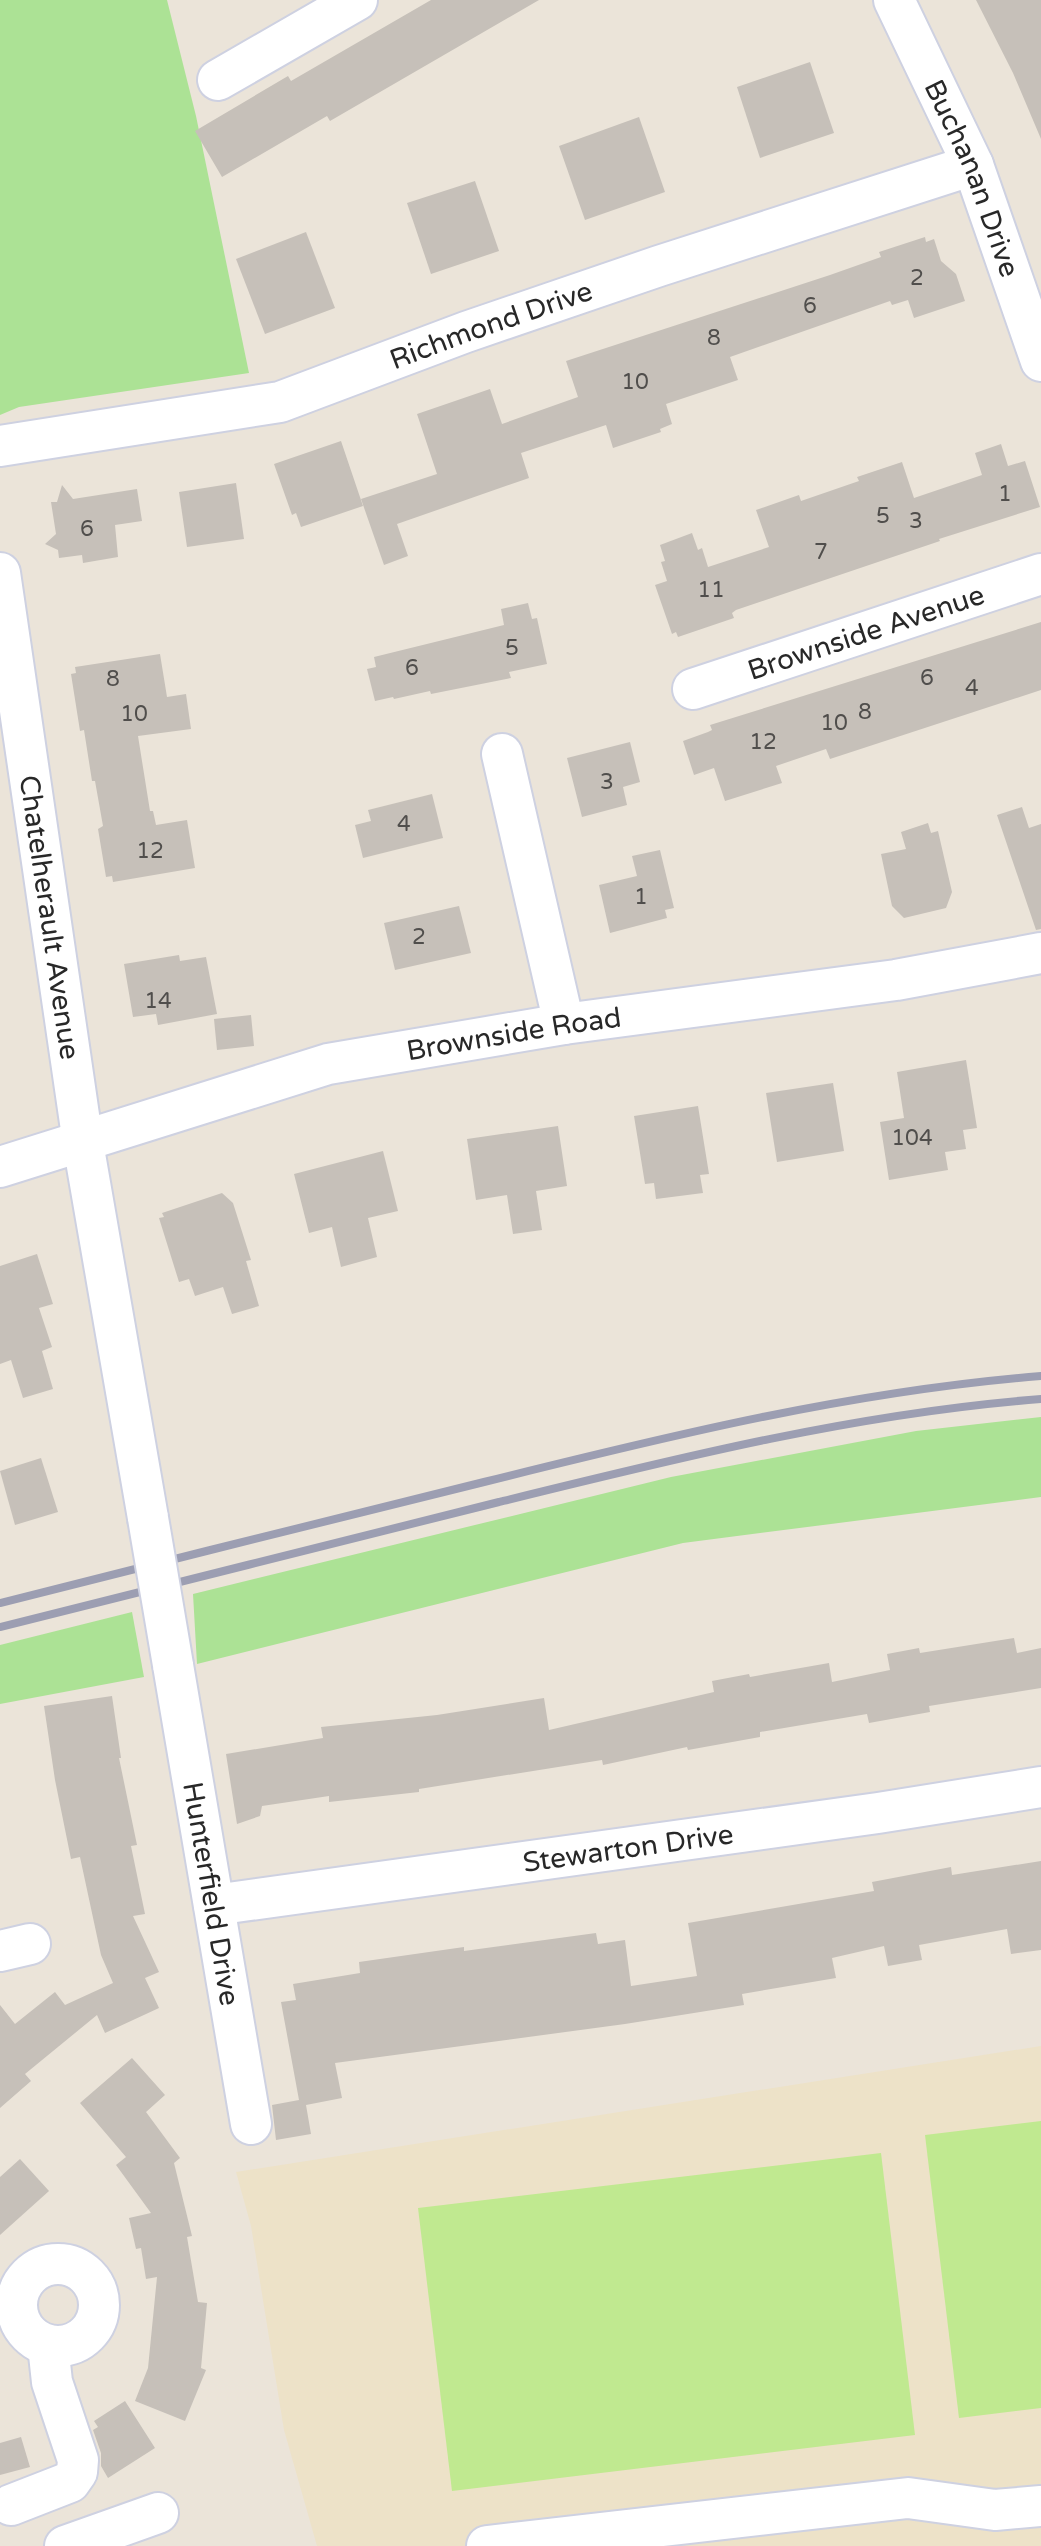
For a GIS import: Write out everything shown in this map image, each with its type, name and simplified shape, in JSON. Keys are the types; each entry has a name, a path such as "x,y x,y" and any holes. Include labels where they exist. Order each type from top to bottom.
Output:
{"street":[{"path":"218,80 356,0"},
{"name":"Buchanan Drive","path":"894,0 973,165 1041,361"},
{"name":"Richmond Drive","path":"0,446 280,402 518,314 973,165"},
{"name":"Chatelherault Avenue","path":"0,573 83,1143"},
{"name":"Brownside Avenue","path":"693,689 1041,574"},
{"path":"502,754 564,1024"},
{"name":"Brownside Road","path":"0,1168 328,1064 564,1024 896,980 1041,953"},
{"name":"Hunterfield Drive","path":"83,1143 250,2124"},
{"name":"Stewarton Drive","path":"214,1905 1041,1787"},
{"path":"54,2263 74,2266 86,2274 99,2294 96,2322 79,2342 60,2348 48,2344 38,2343 19,2322 9,2299 18,2294 31,2273 54,2263"},
{"path":"11,2506 70,2482 77,2472 78,2460 52,2382 48,2344"},
{"path":"487,2546 908,2498 995,2510 1041,2506"},
{"path":"65,2546 158,2514"}],"shaded area":[{"path":"1041,2046 1041,2546 317,2546 284,2430 251,2226 236,2172"}],"green space":[{"path":"0,0 167,0 196,116 249,373 19,407 0,415"},
{"path":"1041,1417 1041,1497 683,1543 197,1664 193,1594 671,1477 916,1431"},
{"path":"132,1612 144,1677 0,1704 0,1645"},
{"path":"1041,2121 1041,2408 959,2418 925,2135"},
{"path":"881,2153 915,2435 452,2491 418,2208"}],"building":[{"path":"431,0 539,0 330,121 327,116 222,177 195,131"},
{"path":"976,0 1041,0 1041,139 1013,73"},
{"path":"810,62 834,133 760,158 737,87"},
{"path":"639,117 665,192 585,220 559,146"},
{"path":"475,181 499,251 431,274 407,203"},
{"path":"306,232 335,308 265,334 236,259"},
{"path":"925,237 926,242 934,239 941,261 956,274 965,301 914,318 908,300 892,305 890,301 730,357 738,380 666,404 672,424 660,429 661,432 613,448 606,425 521,453 529,478 397,524 408,556 384,565 361,499 437,474 417,414 490,389 502,424 578,397 566,361 830,275 881,257 879,252"},
{"path":"341,441 363,506 301,527 296,513 292,515 274,464"},
{"path":"1001,444 1008,466 1025,461 1040,507 736,610 732,613 734,618 678,637 676,632 672,634 655,585 667,581 660,545 692,533 708,567 769,547 756,510 799,495 801,501 902,462 914,498 982,475 975,453"},
{"path":"236,483 244,539 187,547 179,492"},
{"path":"62,485 73,499 137,489 142,521 115,525 118,557 83,563 82,555 59,558 58,550 45,544 56,534 51,502 57,502"},
{"path":"528,603 532,619 537,618 547,664 509,672 511,678 375,701 367,669 376,667 374,657 504,625 501,609"},
{"path":"1041,622 1041,690 830,759 826,749 776,766 782,783 725,801 714,768 694,775 683,741 712,730 710,725"},
{"path":"160,654 167,697 186,694 191,729 138,736 150,811 156,825 187,820 195,868 113,882 112,876 106,877 98,829 103,826 71,674 76,673 75,667"},
{"path":"630,742 640,782 623,787 627,805 582,817 567,758"},
{"path":"432,794 443,838 363,858 355,825 371,821 368,810"},
{"path":"1022,807 1029,828 1041,824 1041,929 1036,930 997,815"},
{"path":"928,823 931,833 938,831 952,892 946,908 904,918 892,906 881,854 906,849 901,832"},
{"path":"660,850 674,908 665,910 667,918 610,933 599,885 637,876 632,856"},
{"path":"459,906 471,953 395,970 384,923"},
{"path":"179,955 180,961 206,957 217,1014 158,1025 156,1014 133,1017 124,964"},
{"path":"251,1015 254,1046 217,1050 214,1019"},
{"path":"966,1060 977,1128 963,1130 966,1149 945,1152 948,1170 889,1180 880,1122 904,1118 897,1072"},
{"path":"833,1083 844,1151 777,1162 766,1093"},
{"path":"698,1106 709,1174 700,1175 703,1193 656,1199 654,1183 645,1184 634,1116"},
{"path":"558,1126 567,1186 536,1191 542,1230 513,1234 507,1195 476,1200 467,1139"},
{"path":"383,1151 398,1211 368,1218 377,1257 341,1267 332,1227 309,1233 294,1174"},
{"path":"222,1193 233,1203 251,1260 246,1261 259,1306 232,1314 223,1287 195,1296 189,1279 179,1282 159,1218 164,1217 162,1213"},
{"path":"37,1254 53,1304 39,1308 52,1347 42,1351 53,1389 23,1398 11,1360 0,1364 0,1266"},
{"path":"41,1458 58,1512 15,1525 0,1471"},
{"path":"1014,1638 1017,1653 1041,1648 1041,1688 929,1706 930,1712 869,1723 867,1714 760,1732 760,1737 603,1765 602,1760 419,1792 329,1802 329,1796 262,1806 260,1816 237,1824 226,1754 323,1738 321,1727 437,1715 544,1698 549,1730 714,1692 712,1681 829,1663 832,1682 890,1670 887,1654 919,1648 920,1653"},
{"path":"112,1696 119,1758 137,1845 131,1846 145,1914 133,1916 159,1972 145,1978 159,2008 105,2033 97,2015 25,2074 31,2081 0,2108 0,2005 15,2024 55,1992 65,2005 113,1983 101,1955 80,1857 71,1859 44,1706"},
{"path":"1041,1861 1041,1950 1011,1954 1007,1929 919,1945 922,1960 888,1966 884,1946 832,1958 836,1978 742,1994 744,2005 335,2063 342,2098 306,2105 311,2134 276,2140 272,2105 299,2100 281,2002 296,2000 293,1984 360,1973 359,1962 596,1933 598,1944 625,1940 631,1986 697,1976 688,1923 874,1891 872,1882 951,1867 952,1875"},
{"path":"132,2058 165,2095 146,2112 180,2158 174,2163 192,2236 187,2237 198,2302 207,2303 201,2368 206,2370 185,2421 135,2401 148,2368 157,2277 146,2279 141,2248 136,2249 129,2218 151,2213 116,2165 126,2157 80,2103"},
{"path":"20,2159 49,2191 0,2235 0,2177"},
{"path":"125,2401 155,2448 108,2478 101,2466 93,2430 98,2427 94,2421"},
{"path":"21,2437 30,2467 0,2475 0,2443"}],"railway":[{"path":"0,1603 691,1432 900,1392 1041,1376"},
{"path":"0,1627 700,1454 904,1415 1041,1399"}]}
